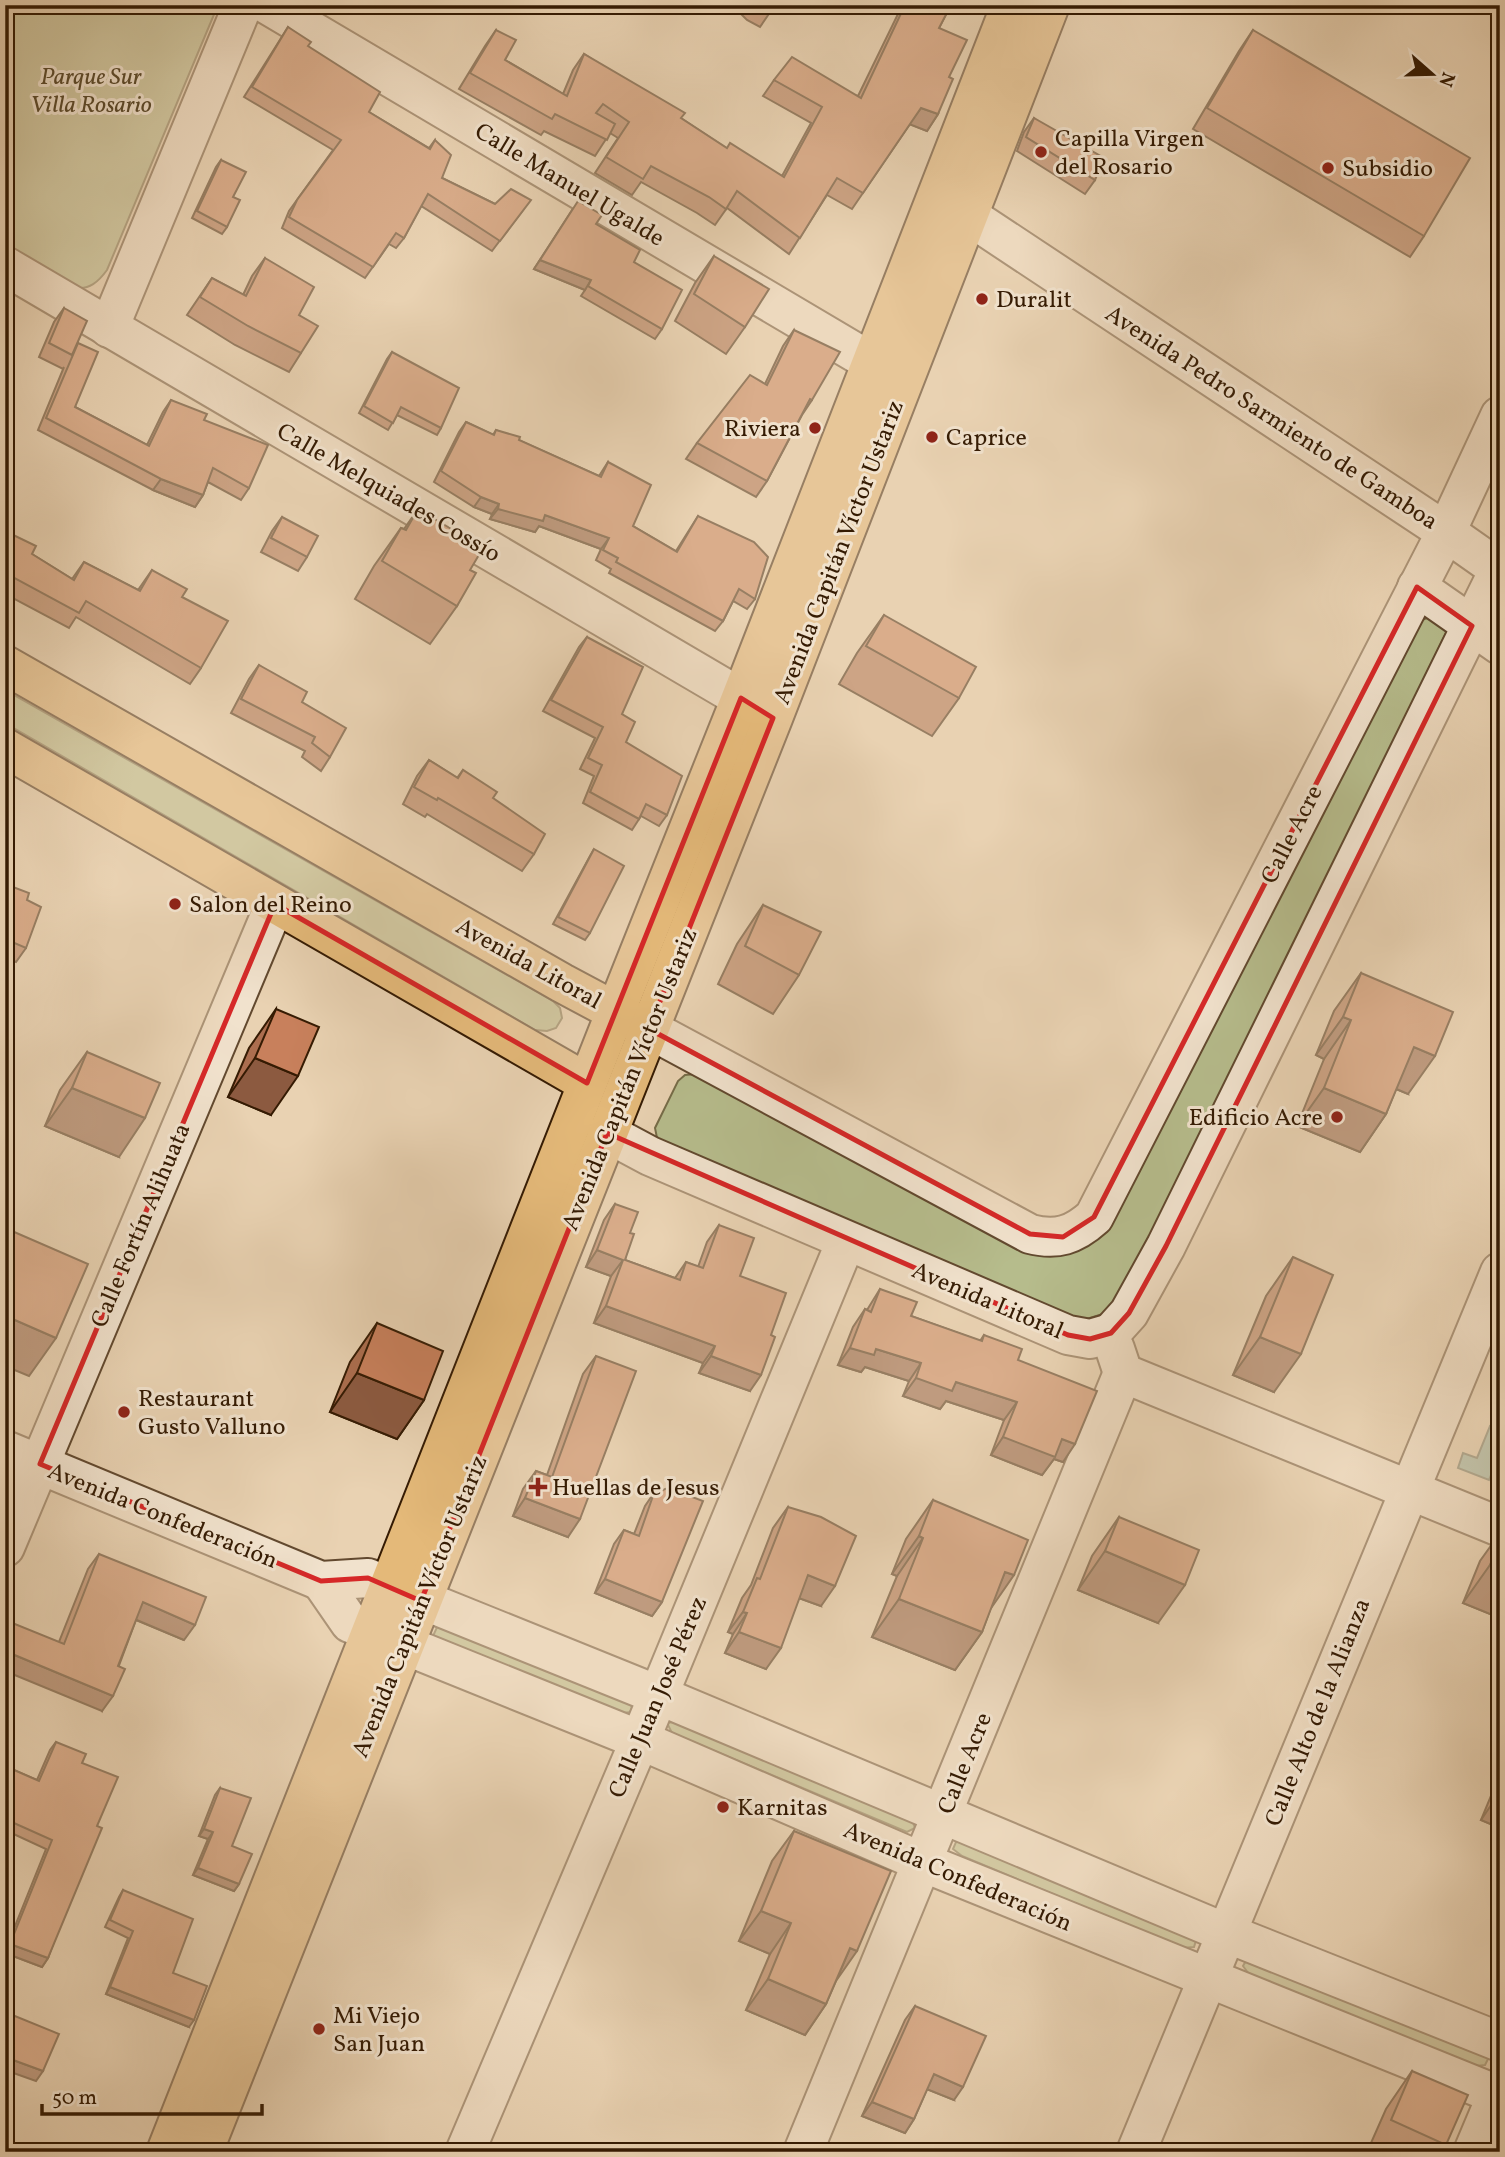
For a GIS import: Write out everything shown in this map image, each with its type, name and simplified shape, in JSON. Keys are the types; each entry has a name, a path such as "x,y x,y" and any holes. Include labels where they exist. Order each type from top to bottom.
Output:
{"main road":[{"name":"Avenida Capitán Víctor Ustariz","path":"590,1110 649,1030 773,718 953,208 1011,5"},
{"name":"Avenida Capitán Víctor Ustariz","path":"166,2152 405,1594 590,1110 616,1011 873,363 953,208 1050,5"},
{"name":"Avenida Litoral","path":"5,664 562,983 649,1030"},
{"name":"Avenida Litoral","path":"6,752 275,904 590,1110"},
{"name":"Avenida Capitán Víctor Ustariz","path":"203,2152 387,1639"}],"street":[{"path":"109,328 243,5"},
{"name":"Calle Manuel Ugalde","path":"268,5 873,363"},
{"name":"Avenida Pedro Sarmiento de Gamboa","path":"953,208 1500,570"},
{"name":"Calle Melquiades Cossío","path":"5,266 773,718"},
{"name":"Calle Acre","path":"1063,1237 1079,1231 1094,1217 1446,532 1500,416"},
{"path":"1500,570 1486,636 1166,1246 1129,1313 1111,1333 1123,1373 1500,1527"},
{"path":"1418,587 1486,636"},
{"name":"Calle Fortín Alihuata","path":"5,1547 275,904"},
{"name":"Avenida Litoral","path":"649,1030 1030,1234 1045,1238 1063,1237"},
{"name":"Avenida Litoral","path":"590,1110 650,1156 846,1241 1068,1335 1090,1339 1111,1333"},
{"name":"Calle Juan José Pérez","path":"465,2152 640,1740 846,1241"},
{"name":"Calle Alto de la Alianza","path":"1136,2152 1500,1272"},
{"name":"Calle Acre","path":"803,2152 1123,1373"},
{"name":"Avenida Confederación","path":"5,1450 321,1581 368,1578 658,1695 1226,1933 1500,2042"},
{"name":"Avenida Confederación","path":"321,1581 350,1623 640,1740 922,1862 1206,1978 1499,2093"},
{"path":"1473,2152 1499,2093"}],"highlighted area":[{"path":"1417,587 1472,626 1166,1246 1129,1313 1111,1333 1090,1339 1068,1335 607,1133 421,1601 368,1578 321,1581 40,1464 275,904 587,1083 741,698 773,718 649,1029 1030,1234 1063,1237 1094,1217"}],"green space":[{"name":"Parque Sur Villa Rosario","path":"5,5 218,5 107,270 97,281 84,288 68,285 5,247"},
{"path":"1430,617 1447,631 1127,1290 1106,1313 1077,1322 658,1143 655,1128 678,1081 685,1075 696,1074 1059,1254 1419,621"},
{"path":"5,690 553,1001 560,1008 562,1018 556,1028 547,1031 535,1030 5,723"},
{"path":"438,1625 628,1700 632,1707 630,1712 624,1713 433,1636"},
{"path":"678,1721 912,1820 915,1828 907,1832 672,1733 667,1723"},
{"path":"968,1839 1197,1937 1194,1947 1182,1948 962,1856 953,1849 956,1842"},
{"path":"1247,1959 1489,2057 1485,2065 1476,2066 1249,1974 1243,1966"}],"shaded area":[{"path":"1490,1426 1500,1430 1500,1454 1489,1480 1458,1468 1463,1453 1477,1458"}],"building":[{"path":"756,5 775,5 770,13"},
{"path":"905,5 951,5 939,28 967,40 949,77 953,79 938,114 921,108 863,193 837,178 800,238 737,191 726,209 651,166 643,179 606,157 629,122 603,104 596,113 615,124 607,140 555,114 552,119 470,73 496,30 516,40 505,60 567,96 584,54 685,113 681,118 727,148 730,143 784,177 822,107 774,80 792,57 861,98"},
{"path":"288,27 311,42 308,46 380,92 369,112 430,149 435,140 451,155 442,178 495,204 511,189 531,200 500,241 428,194 404,238 396,233 373,267 289,217 297,200 341,140 252,87"},
{"path":"1253,30 1470,158 1424,236 1207,108"},
{"path":"1034,118 1104,158 1095,180 1026,137"},
{"path":"221,160 246,172 233,197 240,200 227,227 197,211"},
{"path":"578,201 602,215 596,224 640,250 634,262 682,290 662,329 588,286 591,280 540,260"},
{"path":"714,256 769,289 745,327 694,294"},
{"path":"265,258 314,287 299,315 318,326 301,353 200,297 212,278 246,296"},
{"path":"5,306 11,308 5,322"},
{"path":"64,308 87,321 72,355 49,343"},
{"path":"794,330 840,352 812,400 810,399 767,481 697,443 750,375 767,385"},
{"path":"78,343 98,352 75,407 149,446 171,400 207,414 204,420 268,445 249,488 213,468 203,495 161,479 46,418"},
{"path":"392,352 459,388 441,428 401,407 393,423 364,406"},
{"path":"466,422 494,435 496,430 520,437 519,440 601,477 608,462 651,485 633,526 677,552 698,516 754,542 768,557 755,599 739,589 723,621 616,562 618,558 603,550 609,538 545,515 543,521 498,509 499,504 481,497 441,471"},
{"path":"418,509 483,548 470,570 476,573 457,606 382,561 401,528 406,530"},
{"path":"282,517 318,536 307,557 271,538"},
{"path":"5,531 36,546 32,554 74,580 84,562 140,591 152,570 187,589 182,597 228,621 201,668 86,601 79,613 5,573"},
{"path":"884,615 976,667 959,698 866,646"},
{"path":"587,637 643,667 622,714 635,722 626,742 682,776 667,815 646,804 639,819 590,792 602,765 588,758 603,727 551,700"},
{"path":"259,665 307,692 302,702 346,728 330,757 312,743 315,737 241,699"},
{"path":"429,760 458,778 463,770 497,792 493,798 545,834 534,854 414,787"},
{"path":"594,849 624,866 590,933 558,917"},
{"path":"5,884 29,893 27,900 41,907 26,948 5,939"},
{"path":"763,905 821,932 799,975 745,946"},
{"path":"1361,973 1453,1012 1435,1056 1414,1047 1386,1114 1324,1088 1351,1020 1343,1017"},
{"path":"276,1009 319,1027 298,1076 255,1058"},
{"path":"87,1052 160,1083 145,1118 72,1088"},
{"path":"615,1204 638,1212 630,1233 634,1234 625,1260 680,1280 686,1262 703,1268 719,1225 754,1238 740,1276 786,1293 771,1335 775,1337 761,1375 711,1356 715,1346 606,1306 623,1260 597,1250"},
{"path":"5,1228 88,1264 56,1338 8,1317 9,1314 5,1313"},
{"path":"1293,1257 1333,1275 1301,1354 1260,1337"},
{"path":"880,1289 917,1302 911,1316 982,1341 984,1335 1022,1349 1018,1360 1097,1391 1075,1444 1062,1439 1055,1457 1003,1437 1017,1402 956,1382 952,1391 916,1378 921,1363 876,1349 874,1355 850,1348 865,1309 871,1312"},
{"path":"377,1323 443,1351 424,1400 357,1373"},
{"path":"596,1356 636,1371 580,1519 525,1498 536,1471 552,1477"},
{"path":"668,1488 703,1501 662,1602 605,1579 624,1530 639,1536 654,1493"},
{"path":"933,1500 1028,1540 1014,1575 1005,1572 982,1632 899,1599 923,1538 919,1536"},
{"path":"788,1507 821,1517 856,1536 835,1586 808,1575 781,1648 739,1632 747,1613 743,1612 757,1578 760,1579"},
{"path":"1119,1517 1199,1550 1185,1585 1105,1551"},
{"path":"1500,1540 1500,1569 1490,1565"},
{"path":"99,1554 206,1597 195,1625 143,1602 118,1666 125,1669 113,1696 5,1651 5,1620 64,1644"},
{"path":"56,1742 86,1754 82,1763 118,1777 97,1826 102,1828 48,1958 10,1944 52,1840 5,1819 5,1766 39,1781"},
{"path":"220,1788 251,1798 232,1846 252,1854 239,1884 198,1868 213,1832 204,1829"},
{"path":"794,1831 891,1871 857,1951 850,1948 826,2004 768,1979 791,1923 761,1911"},
{"path":"123,1890 193,1919 173,1973 207,1986 194,2020 110,1987 133,1931 110,1920"},
{"path":"915,2006 986,2036 963,2087 934,2074 914,2119 872,2102"},
{"path":"5,2012 59,2034 43,2071 5,2057"},
{"path":"1412,2071 1468,2095 1446,2145 1391,2120"}],"place":[{"name":"Capilla Virgen del Rosario","path":"1041,152"},
{"name":"Subsidio","path":"1328,168"},
{"name":"Duralit","path":"982,299"},
{"name":"Riviera","path":"815,428"},
{"name":"Caprice","path":"932,437"},
{"name":"Salon del Reino","path":"175,904"},
{"name":"Edificio Acre","path":"1337,1117"},
{"name":"Restaurant Gusto Valluno","path":"124,1412"},
{"name":"Huellas de Jesus","path":"538,1487"},
{"name":"Karnitas","path":"723,1807"},
{"name":"Mi Viejo San Juan","path":"319,2029"}]}
